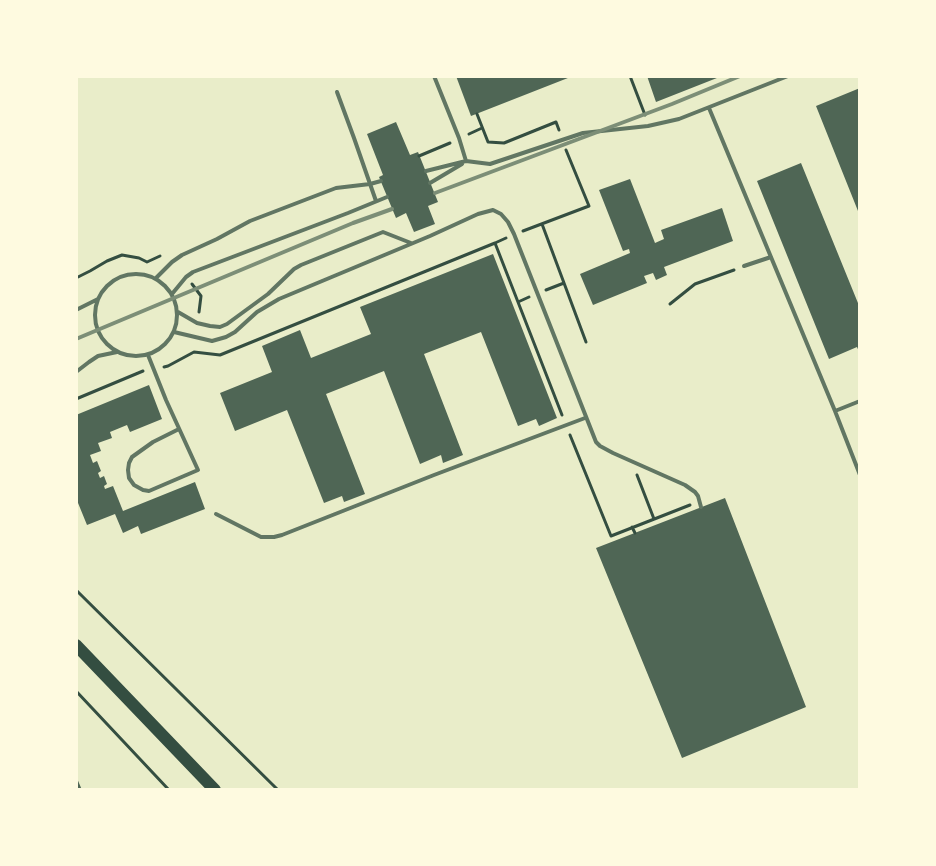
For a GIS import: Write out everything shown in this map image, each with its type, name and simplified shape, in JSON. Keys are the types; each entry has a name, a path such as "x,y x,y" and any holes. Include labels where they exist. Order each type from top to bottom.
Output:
{"main road":[{"path":"76,645 214,789"}],"lane":[{"path":"434,76 459,138 466,161"},
{"path":"426,171 466,161 490,164 583,133 648,126 679,119 788,76"},
{"path":"337,92 376,201"},
{"path":"709,108 860,475"},
{"path":"430,183 466,161"},
{"path":"156,278 182,255 250,221 336,188 381,182"},
{"path":"172,294 192,272 388,196"},
{"path":"174,332 212,341 226,337 235,332 257,312 278,299 478,214 492,210 501,214 508,222 514,234 596,442 600,446 631,461 685,485 695,492 701,507"},
{"path":"178,312 197,323 220,327 268,294 294,269 383,232 411,243"},
{"path":"744,266 771,257"},
{"path":"135,273 146,274 156,278 172,294 178,312 177,322 169,340 158,350 148,355 126,355 109,346 103,339 98,330 95,313 98,299 112,281 135,273"},
{"path":"76,310 98,299"},
{"path":"76,372 98,356 118,352"},
{"path":"148,355 198,470 149,491 134,485 129,478 128,470 132,457 153,442 179,429"},
{"path":"835,411 860,401"},
{"path":"216,514 261,537 282,535 585,418"}],"path":[{"path":"630,76 648,126"},
{"path":"76,399 153,367 168,366 194,352 220,355 514,234 563,217"},
{"path":"542,224 586,342"},
{"path":"495,243 518,302"},
{"path":"670,304 695,284 744,266"},
{"path":"631,461 654,519"},
{"path":"635,533 632,527 700,501"},
{"path":"76,590 278,790"},
{"path":"76,691 170,790"}],"building":[{"path":"456,76 573,76 471,116"},
{"path":"647,76 722,76 656,102"},
{"path":"860,88 860,216 816,106"},
{"path":"396,122 410,155 418,152 438,202 428,206 435,224 414,232 406,213 396,218 379,177 383,175 367,134"},
{"path":"801,163 860,308 860,354 857,347 829,359 757,181"},
{"path":"630,179 655,243 664,239 661,230 722,208 733,241 664,267 667,275 656,280 653,273 644,276 647,283 593,305 580,274 630,253 629,249 623,251 599,190"},
{"path":"493,254 557,418 539,426 536,419 518,426 481,332 424,354 463,455 443,463 441,455 420,464 384,371 326,394 365,494 344,502 342,496 324,503 287,410 235,431 220,393 272,372 262,346 300,330 311,358 371,334 360,307"},
{"path":"149,385 162,419 130,432 127,425 110,432 112,438 98,443 101,451 90,455 93,463 97,461 101,471 98,473 100,478 104,476 107,484 104,486 105,489 113,486 123,511 195,482 205,509 141,534 138,526 123,533 115,514 87,525 76,498 76,415"},
{"path":"725,498 806,707 682,758 596,548"},
{"path":"76,776 82,790 76,790"}],"railway":[{"path":"435,193 672,104 740,76"},
{"path":"76,339 353,223 392,209"}]}
